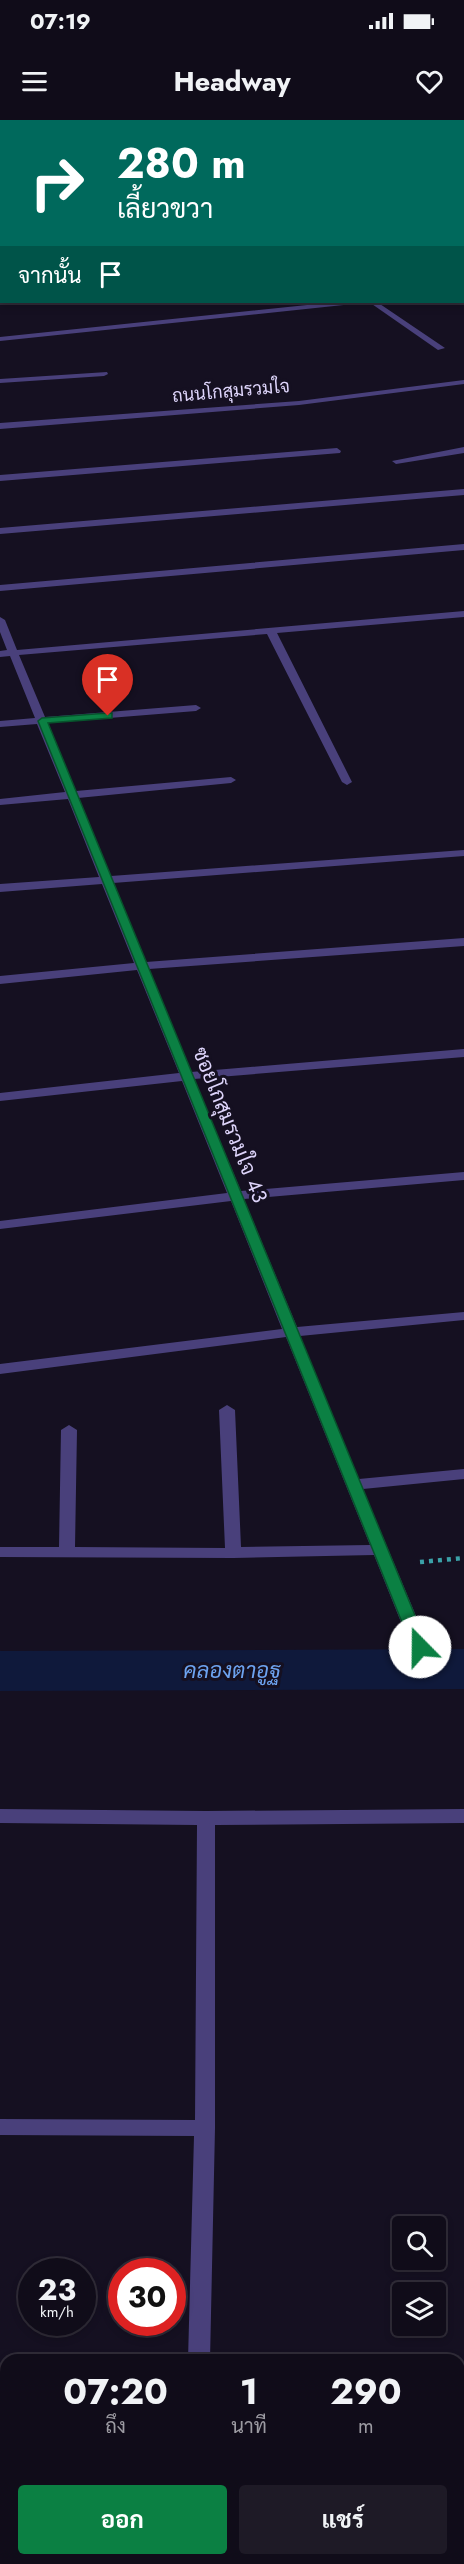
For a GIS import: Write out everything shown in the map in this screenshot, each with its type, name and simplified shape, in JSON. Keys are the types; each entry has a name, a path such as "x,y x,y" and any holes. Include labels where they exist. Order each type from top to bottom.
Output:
{"street":[{"path":"0,339 343,303"},
{"path":"374,303 441,348"},
{"path":"0,381 104,374"},
{"name":"ถนนโกสุมรวมใจ","path":"0,426 299,403 464,382"},
{"path":"396,461 464,450"},
{"path":"0,478 337,451"},
{"path":"0,531 464,492"},
{"path":"0,588 464,546"},
{"path":"0,654 464,614"},
{"name":"ซอยโกสุมรวมใจ 43","path":"0,620 420,1647"},
{"path":"270,630 347,782"},
{"path":"0,724 196,708"},
{"path":"0,802 231,780"},
{"path":"0,888 464,853"},
{"path":"0,980 142,966 464,942"},
{"path":"0,1097 187,1076 464,1053"},
{"path":"0,1225 236,1196 464,1176"},
{"path":"0,1370 291,1332 464,1316"},
{"path":"227,1410 233,1553"},
{"path":"67,1551 69,1430"},
{"path":"354,1485 464,1474"},
{"path":"0,1552 233,1553 383,1558"},
{"path":"0,1816 206,1818 464,1816"},
{"path":"199,2354 205,2128 206,1818"},
{"path":"0,2127 205,2128"}],"path":[{"path":"383,1558 464,1558"}],"waterway":[{"name":"คลองตาอูฐ","path":"0,1671 464,1669"}],"route":[{"path":"108,716 42,721 420,1647"}]}
